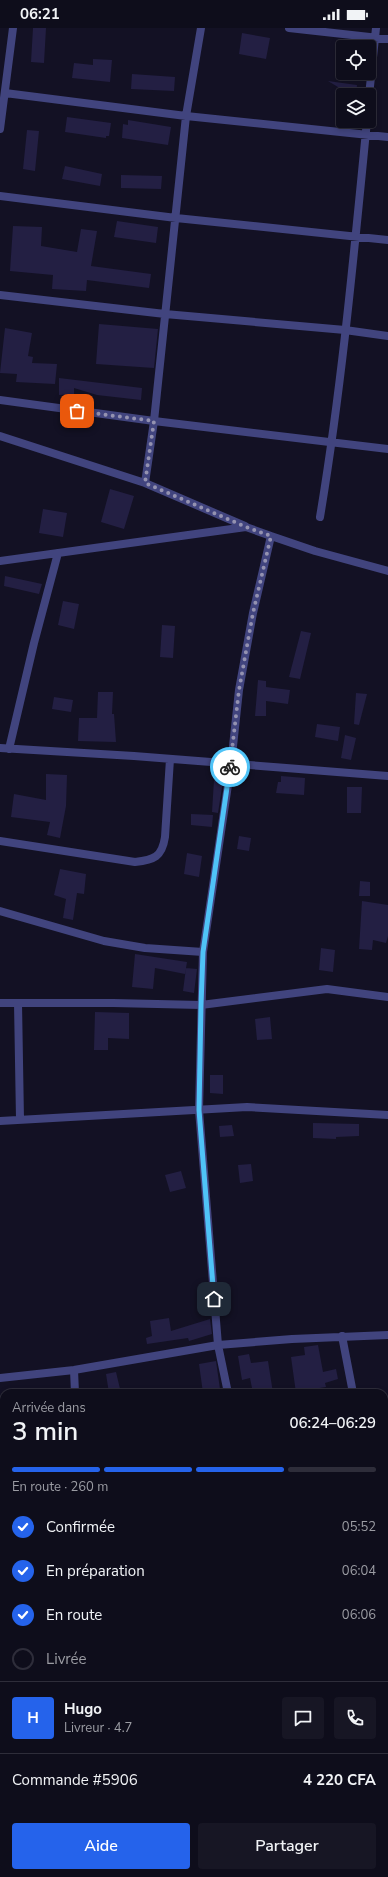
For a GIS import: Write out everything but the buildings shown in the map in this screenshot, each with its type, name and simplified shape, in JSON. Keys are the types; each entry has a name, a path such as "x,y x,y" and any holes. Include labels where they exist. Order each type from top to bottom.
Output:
{"street":[{"path":"0,130 13,28"},
{"path":"145,483 154,421 186,116 201,28"},
{"path":"289,28 388,39"},
{"path":"370,88 376,28"},
{"path":"5,93 186,116 388,137"},
{"path":"320,516 332,442 356,236 366,128"},
{"path":"0,196 176,218 388,240"},
{"path":"0,294 165,314 345,330 388,336"},
{"path":"0,400 154,421 388,449"},
{"path":"0,436 145,483 246,527 271,536 315,551 388,571"},
{"path":"0,561 246,527"},
{"path":"227,1389 218,1345 199,1110 203,952 231,765 239,690 253,613 271,536"},
{"path":"9,749 34,643 58,553"},
{"path":"0,748 170,759 231,765 388,776"},
{"path":"0,841 135,862 155,857 163,849 165,837 170,759"},
{"path":"0,911 104,941 145,948 203,952"},
{"path":"0,1003 201,1005 326,989 388,997"},
{"path":"18,1003 20,1119"},
{"path":"0,1121 199,1110 270,1108 388,1115"},
{"path":"0,1378 74,1370 218,1345 342,1336 388,1335"},
{"path":"342,1336 352,1389"},
{"path":"74,1370 75,1389"}],"way so far":[{"path":"77,411 154,421 145,483 246,527 271,536 253,613 239,690 230,767"}],"route":[{"path":"214,1299 204,1191 199,1110 201,1005 203,952 230,767"}]}
